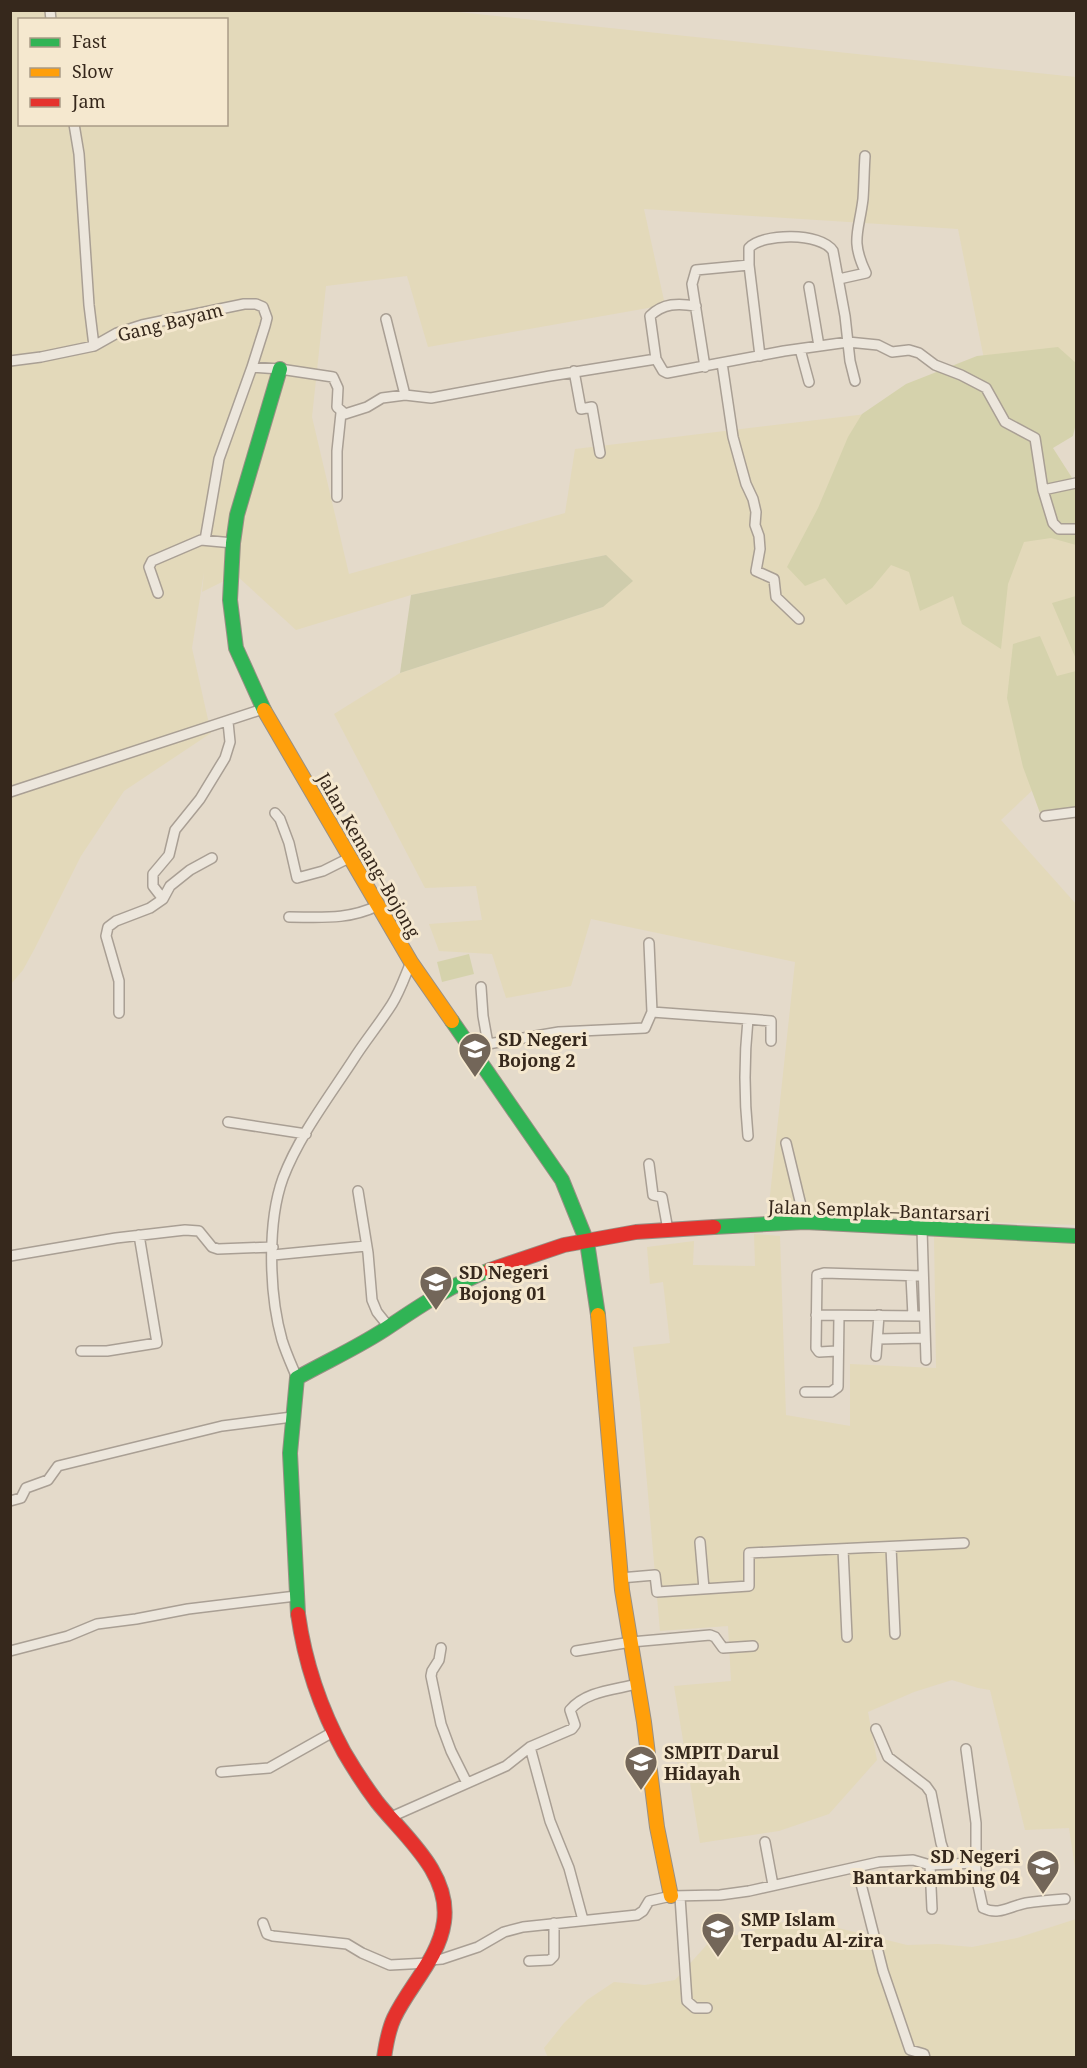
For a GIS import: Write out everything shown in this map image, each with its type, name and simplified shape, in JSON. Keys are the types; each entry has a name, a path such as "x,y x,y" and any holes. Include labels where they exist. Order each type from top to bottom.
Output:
{"street":[{"name":"Gang Bayam","path":"74,126 79,154 94,346 117,333 142,326 244,304 256,304 263,307 267,318 252,367"},
{"path":"839,279 866,273 858,257 856,230 863,201 865,156"},
{"path":"760,356 748,254 752,245 777,238 806,237 830,246 833,250 855,381"},
{"path":"705,367 692,284 696,270 749,265"},
{"path":"809,287 819,346"},
{"path":"696,306 663,306 650,316 656,358 663,371 667,373 848,342 878,345 892,352 909,350 920,353 935,365 986,388 998,405 1005,422 1035,438 1042,490 1053,523 1059,529 1077,529"},
{"path":"386,319 405,395"},
{"path":"10,361 94,346"},
{"path":"800,349 809,382"},
{"path":"205,540 221,453 252,367 333,377 338,388 337,407 341,412 349,414 382,398 405,395 431,398 656,358"},
{"path":"722,363 733,437 746,486 753,499 756,512 755,525 760,545 756,572 774,579 778,599 799,619"},
{"name":"Jalan Kemang–Bojong","path":"280,369 237,515 230,600 232,631 236,648 263,709 411,962 529,1128 562,1180 587,1242 597,1306 620,1578 657,1827 675,1896"},
{"path":"574,371 581,409 592,407 600,453"},
{"path":"337,497 337,452 341,412"},
{"path":"1042,490 1077,483"},
{"path":"158,593 149,563 189,544 205,540 233,543"},
{"path":"10,792 263,709"},
{"path":"163,899 153,886 153,874 169,855 175,830 200,799 225,758 230,742 228,722"},
{"path":"1045,816 1077,812"},
{"path":"275,813 280,819 289,843 297,878 323,871 349,858"},
{"path":"119,1013 119,981 106,936 108,927 116,921 150,908 163,899 170,886 190,870 213,858"},
{"path":"289,917 345,917 364,913 377,906"},
{"path":"473,1050 488,1044 559,1032 645,1028 652,1012 649,943"},
{"path":"384,2058 390,2026 429,1962 441,1931 444,1899 429,1866 377,1802 333,1732 315,1692 296,1596 290,1462 291,1417 297,1378 282,1341 278,1322 273,1229 278,1194 290,1162 354,1058 392,1003 411,962"},
{"path":"481,987 488,1044"},
{"path":"652,1012 771,1021 771,1041"},
{"path":"747,1019 745,1105 748,1136"},
{"path":"228,1122 306,1134"},
{"path":"786,1143 805,1222"},
{"path":"649,1164 653,1195 662,1197 668,1230"},
{"path":"358,1191 372,1300 377,1312 389,1327"},
{"name":"Jalan Semplak–Bantarsari","path":"297,1378 474,1276 564,1245 636,1232 805,1222 1077,1236"},
{"path":"922,1228 926,1360"},
{"path":"10,1256 139,1235 191,1230 199,1231 215,1249 273,1251 366,1246"},
{"path":"81,1351 107,1351 157,1342 139,1235"},
{"path":"837,1351 819,1352 817,1350 817,1277 819,1274 923,1275"},
{"path":"911,1276 913,1316"},
{"path":"816,1315 924,1316"},
{"path":"876,1356 879,1315"},
{"path":"805,1392 835,1391 838,1387 839,1316"},
{"path":"878,1339 925,1338"},
{"path":"10,1501 21,1498 26,1488 48,1480 58,1467 222,1426 291,1417"},
{"path":"700,1542 704,1589"},
{"path":"620,1578 656,1575 657,1592 749,1586 749,1553 964,1543"},
{"path":"891,1547 895,1634"},
{"path":"843,1549 847,1637"},
{"path":"10,1651 68,1636 97,1624 188,1609 296,1596"},
{"path":"576,1652 630,1642 710,1635 715,1637 723,1648 753,1646"},
{"path":"441,1648 439,1660 431,1677 441,1724 467,1783"},
{"path":"391,1817 506,1766 530,1747 572,1729 575,1725 570,1710 583,1699 637,1684"},
{"path":"876,1729 888,1757 927,1786 931,1793 941,1843 948,1864"},
{"path":"221,1772 269,1768 333,1732"},
{"path":"530,1747 550,1821 569,1868 583,1920"},
{"path":"966,1749 976,1823 975,1863 983,1908 991,1912 1026,1903 1065,1899"},
{"path":"765,1842 773,1885"},
{"path":"263,1923 267,1934 273,1936 347,1944 390,1965 429,1962 478,1947 504,1932 523,1927 640,1914 649,1901 675,1896 720,1895 879,1862 905,1859 930,1865 975,1863"},
{"path":"930,1865 932,1909"},
{"path":"857,1868 883,1971 910,2050 924,2054 925,2058"},
{"path":"675,1896 687,2001 695,2008 706,2008"},
{"path":"529,1961 550,1960 554,1956 554,1923"}],"shaded area":[{"path":"11,11 449,11 1076,77 1076,391 1003,506 1076,497 1076,713 1055,769 1001,820 1076,904 1076,1225 768,1214 795,962 591,919 571,986 506,998 492,954 439,951 429,924 482,920 476,886 425,888 334,714 400,673 603,607 606,555 411,595 296,630 236,575 202,592 204,572 192,648 211,733 124,791 81,856 23,970 11,984","holes":["644,209 958,229 992,399 575,449 565,513 349,574 312,417 326,286 407,276 428,347 665,305"]},
{"path":"1058,347 1076,363 1076,423 1073,436 1053,448 1076,484 1076,545 1051,538 1024,542 1008,584 1001,649 962,624 953,596 920,611 909,572 891,565 872,588 846,605 825,578 805,586 787,567 818,508 848,437 862,414 906,384 977,356"},
{"path":"606,555 633,581 603,607 400,673 411,595"},
{"path":"1076,596 1076,659 1052,603"},
{"path":"1040,636 1057,676 1076,671 1076,813 1043,821 1023,767 1007,698 1013,644"},
{"path":"469,954 474,974 442,982 437,962"},
{"path":"754,1234 780,1236 786,1415 850,1426 850,1364 936,1368 934,1235 1076,1241 1076,1874 1069,1828 1025,1830 990,1690 952,1680 914,1692 868,1712 877,1760 829,1814 779,1831 700,1843 674,1686 731,1681 728,1626 660,1631 633,1347 670,1343 663,1282 650,1284 647,1247 694,1241 693,1265 755,1266"},
{"path":"1076,1919 1076,2057 548,2058 544,2048 587,2000 614,1982 645,1985 675,1980 712,1939 744,1934 775,1923 806,1920 907,1945 938,1944 972,1947 1017,1938"}],"traffic: fast":[{"path":"264,710 236,648 230,600 237,515 280,369"},
{"path":"452,1021 562,1180 587,1242 598,1315"},
{"path":"714,1227 805,1222 1076,1236"},
{"path":"298,1614 290,1453 297,1378 367,1340 450,1288 490,1270"}],"traffic: slow":[{"path":"264,710 411,962 452,1021"},
{"path":"598,1315 622,1590 644,1722 657,1827 671,1896"}],"traffic: jam":[{"path":"490,1270 564,1245 636,1232 714,1227"},
{"path":"298,1614 309,1668 335,1735 373,1796 433,1871 444,1904 444,1922 436,1948 394,2018 384,2058"}],"place":[{"name":"SD Negeri Bojong 2","path":"475,1078"},
{"name":"SD Negeri Bojong 01","path":"436,1311"},
{"name":"SMPIT Darul Hidayah","path":"641,1791"},
{"name":"SD Negeri Bantarkambing 04","path":"1043,1895"},
{"name":"SMP Islam Terpadu Al-zira","path":"718,1958"}]}
